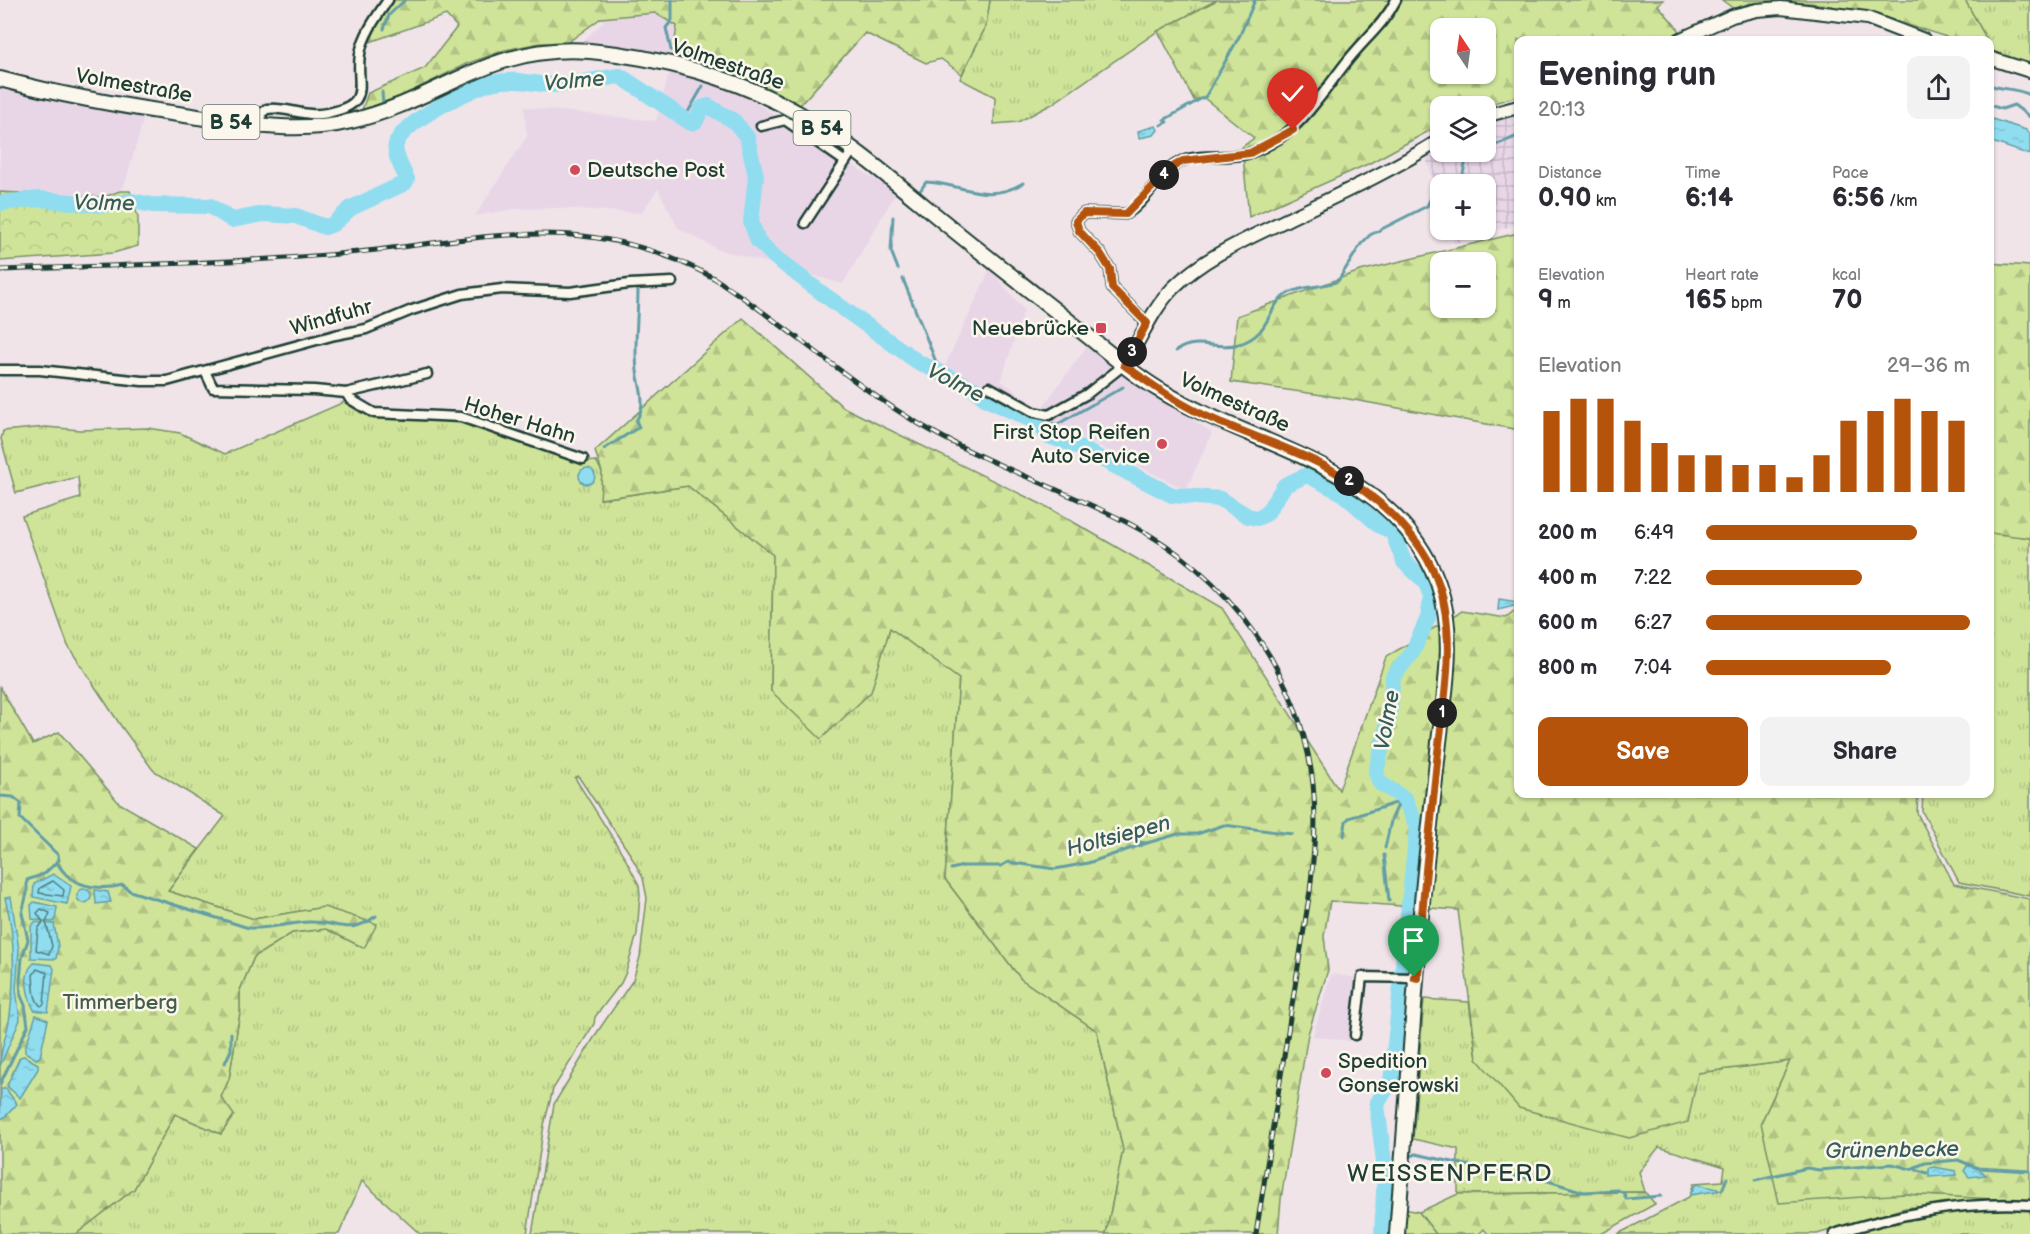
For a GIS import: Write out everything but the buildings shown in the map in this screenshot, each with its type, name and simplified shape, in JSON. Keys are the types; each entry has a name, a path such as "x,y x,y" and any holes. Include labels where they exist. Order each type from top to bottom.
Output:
{"main road":[{"path":"1688,36 1732,16 1757,10 1780,8 1867,18 1914,36"},
{"name":"Volmestraße","path":"0,80 150,111 304,128 358,120 404,103 464,74 502,59 543,52 586,51 643,58 705,74 798,113 849,156 1158,390 1215,421 1329,468 1362,489 1413,535 1439,585 1447,621 1445,690 1413,977"},
{"path":"1994,60 2030,71"},
{"path":"1496,113 1514,108"},
{"path":"1124,365 1147,323 1176,286 1223,252 1398,166 1430,146"},
{"name":"B 54","path":"1397,1234 1413,977"}],"street":[{"path":"261,125 262,113 267,109 300,114 327,114 355,101 362,88 360,54 376,17 388,0"},
{"path":"1147,323 1112,288 1110,269 1100,253 1079,231 1076,221 1084,213 1126,214 1171,168 1183,161 1250,153 1293,130 1345,64 1387,18 1396,0"},
{"path":"761,126 785,120 849,156 805,223"},
{"name":"Windfuhr","path":"0,370 40,370 157,382 366,329 412,310 462,294 502,289 570,292 629,284 672,282"},
{"path":"989,387 1034,412 1049,415 1087,394 1124,365"},
{"path":"205,371 213,388 346,393 426,374"},
{"name":"Hoher Hahn","path":"346,393 350,399 374,413 461,417 583,459"},
{"path":"1355,1035 1362,977 1413,977"},
{"path":"1834,1234 1907,1213 2003,1203 2030,1205"}],"shaded area":[{"path":"655,13 715,54 707,71 896,193 843,284 717,249 678,228 658,189 641,213 555,208 513,209 475,216 527,136 524,107 656,121 673,59 642,51 581,43 604,21 601,18"},
{"path":"0,89 144,118 126,180 120,191 104,197 0,192"},
{"path":"1514,114 1514,225 1496,231 1496,174 1431,174 1426,158 1430,155 1430,162 1496,162 1496,121"},
{"path":"990,269 1024,310 1001,381 1041,409 1087,346 1212,433 1186,490 944,368"},
{"path":"1331,974 1358,978 1349,1041 1313,1036"}],"green space":[{"path":"395,0 990,0 986,26 962,74 941,59 926,63 865,33 800,105 706,71 714,54 674,47 677,26 655,13 601,18 567,43 540,43 505,50 466,64 404,95 362,110 368,93 425,68 457,27 446,15 370,42 377,25"},
{"path":"990,0 1217,0 1158,31 1052,104 1018,122 994,124 995,97 960,79 986,26"},
{"path":"1217,0 1663,0 1658,5 1680,31 1673,36 1514,36 1514,97 1496,102 1496,96 1430,96 1430,130 1370,163 1249,217 1242,147 1254,138 1204,98 1194,100 1158,31"},
{"path":"1722,0 1965,0 1985,36 1943,36 1864,11 1810,3 1750,3 1734,9"},
{"path":"1965,0 2030,0 2030,66 1994,52 1994,36 1985,36"},
{"path":"120,191 130,191 138,217 138,246 113,253 0,261 0,192 104,197"},
{"path":"1514,234 1514,429 1343,398 1231,382 1237,316 1360,271 1430,254 1430,318 1496,318 1496,252 1439,252"},
{"path":"1994,263 2030,266 2030,538 1994,534"},
{"path":"743,318 843,407 1049,508 1222,608 1339,790 1386,657 1462,611 1506,618 1514,612 1514,798 1918,798 1917,813 1954,884 2030,899 2030,1201 1904,1194 1779,1203 1761,1123 1790,1061 1698,1073 1688,1122 1629,1138 1519,1108 1477,1059 1458,910 1330,901 1324,936 1328,970 1308,1034 1281,1199 1278,1234 1106,1234 1123,1150 1097,1031 1021,979 945,879 959,679 890,628 871,692 821,739 771,691 773,555 688,486 600,499 602,472 595,451"},
{"path":"344,402 361,413 467,423 584,462 596,461 602,472 601,499 688,486 773,555 771,691 870,692 890,628 959,679 945,879 1021,979 1097,1031 1123,1150 1106,1234 532,1234 554,1104 598,1031 633,980 640,957 647,898 643,878 630,854 578,776 575,778 624,856 639,885 637,934 621,983 595,1017 594,1024 553,1089 544,1125 527,1234 420,1234 362,1181 339,1234 76,1234 134,1189 175,1114 221,1134 233,1116 221,1097 229,1079 240,1012 240,990 254,957 292,933 326,929 364,948 324,907 254,919 168,891 225,816 153,770 68,646 22,516 80,498 78,477 16,493 1,439 3,431 46,427 80,430 148,428 180,433 225,454"},
{"path":"1994,532 2030,538 2030,896 1959,882 1922,811 1923,798 1994,798"},
{"name":"Timmerberg","path":"0,687 33,744 59,732 119,803 199,849 168,891 254,919 324,907 377,924 364,948 326,929 292,933 254,957 240,990 240,1012 229,1079 221,1097 234,1115 221,1134 175,1114 134,1189 76,1234 0,1234"},
{"path":"1424,999 1469,1002 1477,1059 1697,1073 1790,1061 1761,1123 1904,1194 2004,1199 1905,1208 1817,1234 1618,1234 1689,1197 1694,1183 1723,1181 1725,1167 1659,1147 1639,1172 1645,1192 1458,1194 1458,1149 1413,1139"},
{"path":"1645,1192 1655,1204 1601,1234 1488,1234 1484,1229 1479,1234 1436,1234 1419,1212 1458,1194"},
{"path":"2002,1207 2030,1210 2030,1234 1851,1234 1907,1217"},
{"path":"1403,1209 1419,1212 1436,1234 1404,1234"}],"water":[{"path":"1994,120 2026,130 2030,134 2030,155 1994,143"},
{"path":"1156,126 1158,130 1154,135 1139,138 1138,131"},
{"path":"584,468 590,468 595,476 593,482 584,484 579,479 579,473"},
{"path":"1499,599 1514,602 1514,606 1498,610"},
{"path":"53,874 71,886 67,904 33,897 34,884"},
{"path":"81,889 87,889 91,896 87,903 81,903 77,899 77,893"},
{"path":"95,890 108,892 111,902 96,904"},
{"path":"11,897 19,950 16,989 20,1020 0,1066 9,1022 13,986 13,942 5,898"},
{"path":"34,902 57,907 55,920 52,922 32,919 31,905"},
{"path":"35,922 54,924 58,946 56,959 31,958 31,926"},
{"path":"34,963 52,965 54,969 48,1012 34,1010 30,999 27,979"},
{"path":"36,1015 48,1020 40,1057 36,1059 25,1052 25,1048"},
{"path":"24,1056 38,1064 38,1069 20,1098 8,1087 8,1083 20,1057"},
{"path":"1,1089 6,1089 17,1104 5,1117 0,1119"},
{"path":"1967,1166 1978,1168 1986,1175 1969,1177 1964,1171"},
{"path":"1929,1168 1956,1171 1957,1175 1929,1177"},
{"path":"1696,1184 1722,1190 1690,1195"}],"waterway":[{"path":"384,29 389,15 405,0"},
{"path":"672,0 672,20 666,28 671,50 710,60 707,67"},
{"path":"1161,125 1167,122 1164,120 1206,96 1240,35 1255,0"},
{"name":"Volme","path":"0,203 39,199 102,205 132,201 152,205 210,206 232,220 264,214 296,216 325,227 333,224 351,208 405,183 407,179 399,162 396,144 401,135 411,126 440,106 472,90 496,82 517,81 560,85 620,76 691,123 696,121 702,108 708,106 734,121 747,137 756,176 751,222 758,241 777,259 823,294 918,362 974,389 986,399 1038,423 1048,436 1072,444 1172,495 1220,499 1248,516 1257,518 1266,514 1285,485 1307,475 1342,493 1380,526 1392,531 1404,562 1426,582 1431,597 1428,618 1412,653 1393,676 1389,718 1376,772 1380,783 1405,799 1417,827 1391,1081 1377,1104 1385,1171 1382,1234"},
{"path":"684,119 703,86"},
{"path":"1994,86 2030,95"},
{"path":"382,92 383,104"},
{"path":"1994,107 2002,109 2014,105 2030,117"},
{"path":"1496,145 1514,138"},
{"path":"1463,174 1466,162"},
{"path":"920,191 926,182 985,193 1010,189 1023,183"},
{"path":"1176,351 1199,344 1231,346 1250,339 1264,326 1276,304 1282,298 1295,290 1338,281 1361,244 1370,235 1427,206 1430,200"},
{"path":"893,217 891,251 898,269"},
{"path":"903,279 936,362 936,371"},
{"path":"604,449 639,427 636,421 641,409 642,397 636,361 638,290"},
{"path":"1038,423 1058,424 1123,387"},
{"path":"0,796 13,797 21,803 20,818 58,855 59,860 44,874 27,880 27,893 22,913 28,940 22,958 20,981 28,1026 0,1084"},
{"name":"Holtsiepen","path":"1344,836 1346,821 1349,818 1399,802 1403,797"},
{"path":"1385,848 1391,821 1399,802"},
{"name":"Holtsiepen","path":"951,869 963,866 1001,866 1008,862 1055,869 1088,863 1178,834 1197,834 1224,825 1292,834"},
{"name":"Holtsiepen","path":"1128,841 1147,843"},
{"path":"1384,855 1389,901"},
{"path":"58,864 70,878 86,885 95,887 123,885 130,891 249,928 309,922 350,927 358,926 376,916"},
{"path":"225,1063 231,1050 231,1033"},
{"name":"Grünenbecke","path":"1409,1157 1416,1154 1530,1179 1535,1177 1584,1192 1617,1190 1624,1193 1626,1199 1661,1196"},
{"name":"Grünenbecke","path":"1755,1180 1807,1168 1819,1170 1892,1164 1911,1169 1925,1163 1958,1160 1978,1168 2030,1171"},
{"path":"1915,1169 1927,1173"},
{"name":"Grünenbecke","path":"1722,1190 1727,1178"}],"railway":[{"path":"0,270 286,258 523,234 569,235 616,241 664,255 714,278 845,374 926,428 975,454 1128,523 1164,544 1227,598 1253,631 1275,666 1293,703 1305,743 1313,784 1315,811 1310,891 1256,1234"}],"place":[{"name":"Deutsche Post","path":"575,170"},
{"name":"Neuebrücke","path":"1101,328"},
{"name":"First Stop Reifen Auto Service","path":"1162,444"},
{"name":"Spedition Gonserowski","path":"1326,1073"}],"district":[{"name":"WEISSENPFERD","path":"1450,1173"}],"route":[{"path":"1293,130 1250,153 1183,161 1171,168 1126,214 1084,213 1078,216 1076,221 1079,231 1100,253 1110,269 1112,288 1147,323 1124,365 1158,390 1215,421 1329,468 1362,489 1413,535 1428,559 1439,585 1447,621 1445,690 1421,914 1418,978 1414,977"}]}
